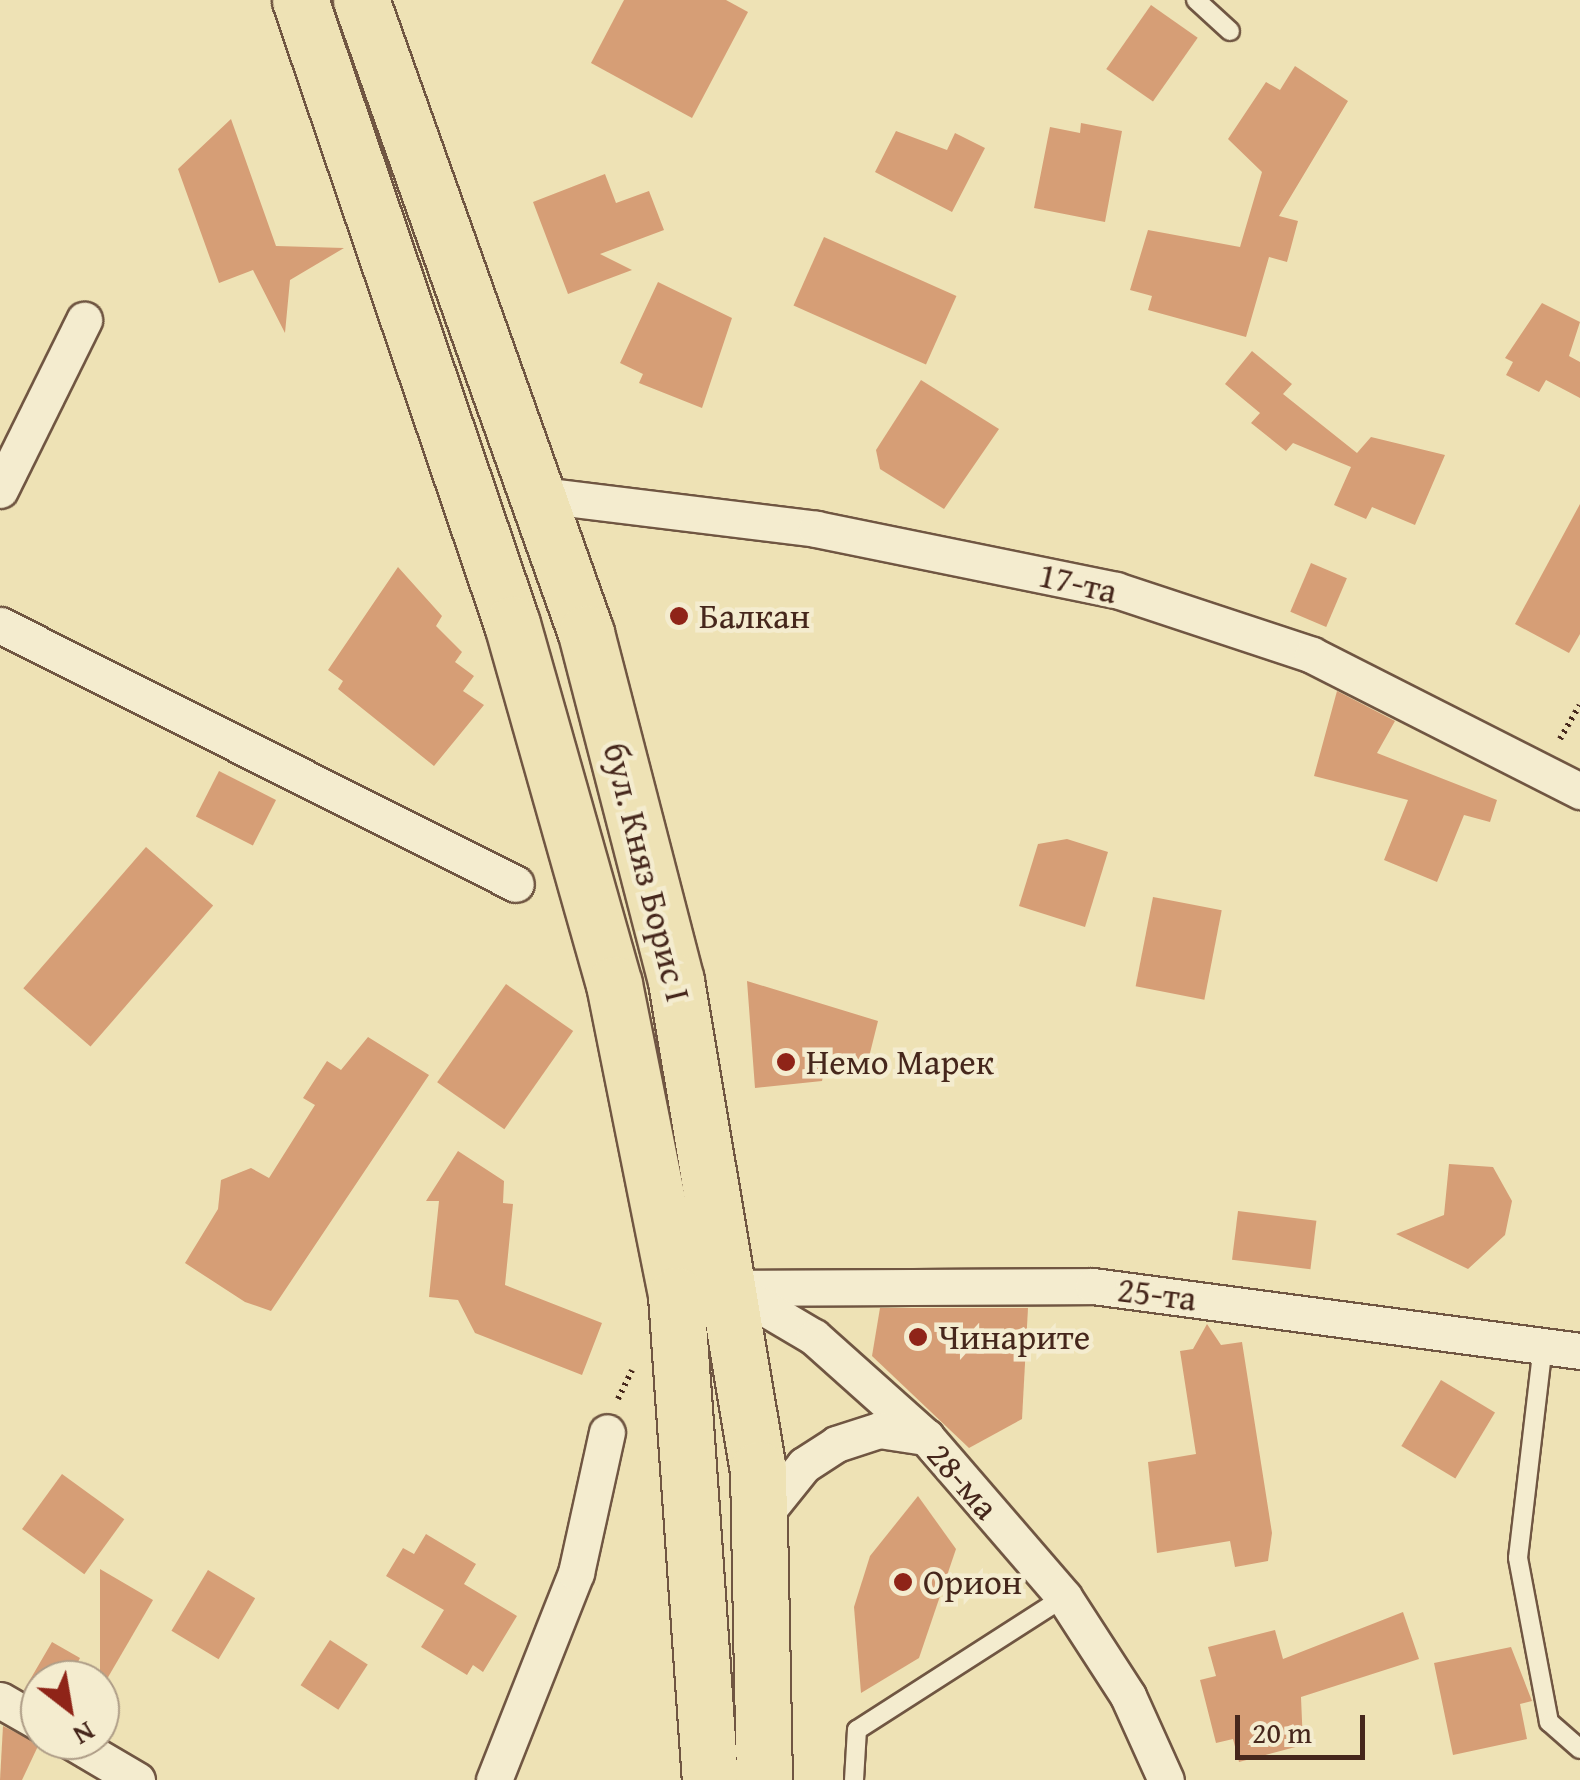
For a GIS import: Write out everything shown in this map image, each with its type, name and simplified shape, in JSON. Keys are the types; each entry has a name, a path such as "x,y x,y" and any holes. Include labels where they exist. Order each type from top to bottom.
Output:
{"highway":[{"name":"бул. Княз Борис I","path":"300,0 512,624 614,984 676,1295 710,1780"},
{"name":"бул. Княз Борис I","path":"362,0 541,495 643,840 731,1288 760,1521 764,1780"}],"street":[{"path":"0,490 84,320"},
{"name":"17-та","path":"541,495 816,529 1116,590 1312,656 1580,791"},
{"path":"0,624 516,884"},
{"name":"25-та","path":"731,1288 1093,1286 1580,1351"},
{"name":"28-ма","path":"731,1288 814,1337 926,1437 1064,1597 1128,1696 1166,1780"},
{"path":"760,1521 804,1465 836,1444 879,1430 926,1437"},
{"path":"494,1780 576,1573 607,1432"},
{"path":"103,1760 137,1780"}],"lane":[{"path":"1196,0 1230,31"},
{"path":"1543,1345 1518,1558 1549,1722 1580,1749"},
{"path":"854,1780 857,1730 1064,1597"}],"building":[{"path":"624,0 726,0 748,12 692,118 591,63"},
{"path":"1151,5 1198,38 1153,102 1106,69"},
{"path":"1295,66 1348,101 1279,216 1298,221 1287,262 1269,257 1246,337 1148,310 1152,296 1130,290 1148,230 1240,247 1262,172 1228,139 1266,82 1280,90"},
{"path":"231,119 276,246 344,248 290,280 285,333 253,270 219,283 178,169"},
{"path":"1081,123 1122,131 1105,222 1034,208 1050,127 1080,133"},
{"path":"896,131 947,150 955,133 985,148 952,212 875,172"},
{"path":"605,174 616,203 649,191 664,230 600,254 632,270 568,294 533,202"},
{"path":"824,237 956,296 926,364 793,306"},
{"path":"658,282 732,318 702,408 639,383 643,374 620,363"},
{"path":"1542,303 1580,322 1569,356 1580,362 1580,398 1546,380 1539,392 1506,375 1513,362 1505,358"},
{"path":"1252,351 1292,384 1283,394 1357,453 1371,437 1445,455 1415,525 1372,507 1366,519 1334,505 1351,467 1293,443 1286,451 1251,423 1260,413 1225,384"},
{"path":"921,380 999,429 944,509 880,469 876,450"},
{"path":"1580,504 1580,634 1569,653 1515,624"},
{"path":"1311,563 1347,578 1326,627 1290,612"},
{"path":"398,567 442,616 436,626 462,652 455,662 474,676 463,691 484,705 434,766 338,689 343,681 328,670"},
{"path":"1337,691 1395,721 1377,753 1497,800 1490,822 1464,815 1437,882 1384,860 1408,800 1314,776"},
{"path":"219,771 276,800 253,845 196,816"},
{"path":"1067,839 1108,852 1085,927 1019,906 1038,844"},
{"path":"146,847 213,905 90,1047 23,988"},
{"path":"1153,897 1222,910 1204,1000 1136,986"},
{"path":"747,981 878,1021 867,1065 827,1057 822,1081 755,1088"},
{"path":"506,984 573,1031 504,1129 437,1082"},
{"path":"368,1037 429,1075 271,1311 245,1302 185,1263 218,1209 221,1180 251,1168 269,1178 315,1105 303,1098 327,1061 341,1070"},
{"path":"458,1151 504,1181 503,1203 513,1204 505,1285 602,1323 582,1375 475,1333 458,1300 429,1297 439,1201 426,1201"},
{"path":"1449,1164 1493,1167 1512,1201 1505,1235 1468,1269 1396,1234 1444,1215"},
{"path":"1238,1211 1316,1221 1310,1269 1232,1260"},
{"path":"880,1308 1028,1308 1022,1419 969,1448 872,1356"},
{"path":"1207,1324 1221,1345 1242,1342 1272,1533 1268,1561 1235,1567 1230,1541 1157,1553 1148,1462 1196,1454 1180,1351 1193,1349"},
{"path":"1441,1380 1495,1412 1455,1478 1401,1446"},
{"path":"62,1474 124,1519 84,1574 22,1529"},
{"name":"Орион","path":"918,1496 956,1549 919,1658 861,1693 854,1607 870,1556"},
{"path":"426,1534 476,1564 464,1584 517,1616 483,1672 473,1665 467,1675 421,1647 444,1610 386,1576 403,1548 414,1554"},
{"path":"100,1569 153,1600 118,1660 100,1660"},
{"path":"208,1570 255,1598 219,1659 171,1631"},
{"path":"1403,1612 1419,1659 1301,1697 1303,1745 1239,1762 1233,1739 1216,1743 1200,1680 1216,1676 1208,1647 1275,1630 1283,1659"},
{"path":"330,1640 368,1665 338,1710 301,1685"},
{"path":"52,1642 80,1658 79,1660 42,1660"},
{"path":"1511,1647 1532,1701 1520,1704 1527,1739 1453,1755 1434,1663"},
{"path":"3,1726 20,1734 20,1760 31,1760 22,1780 0,1780"}],"place":[{"name":"Балкан","path":"679,616"},
{"name":"Немо Марек","path":"786,1062"},
{"name":"Чинарите","path":"918,1337"},
{"name":"Орион","path":"903,1582"}]}
